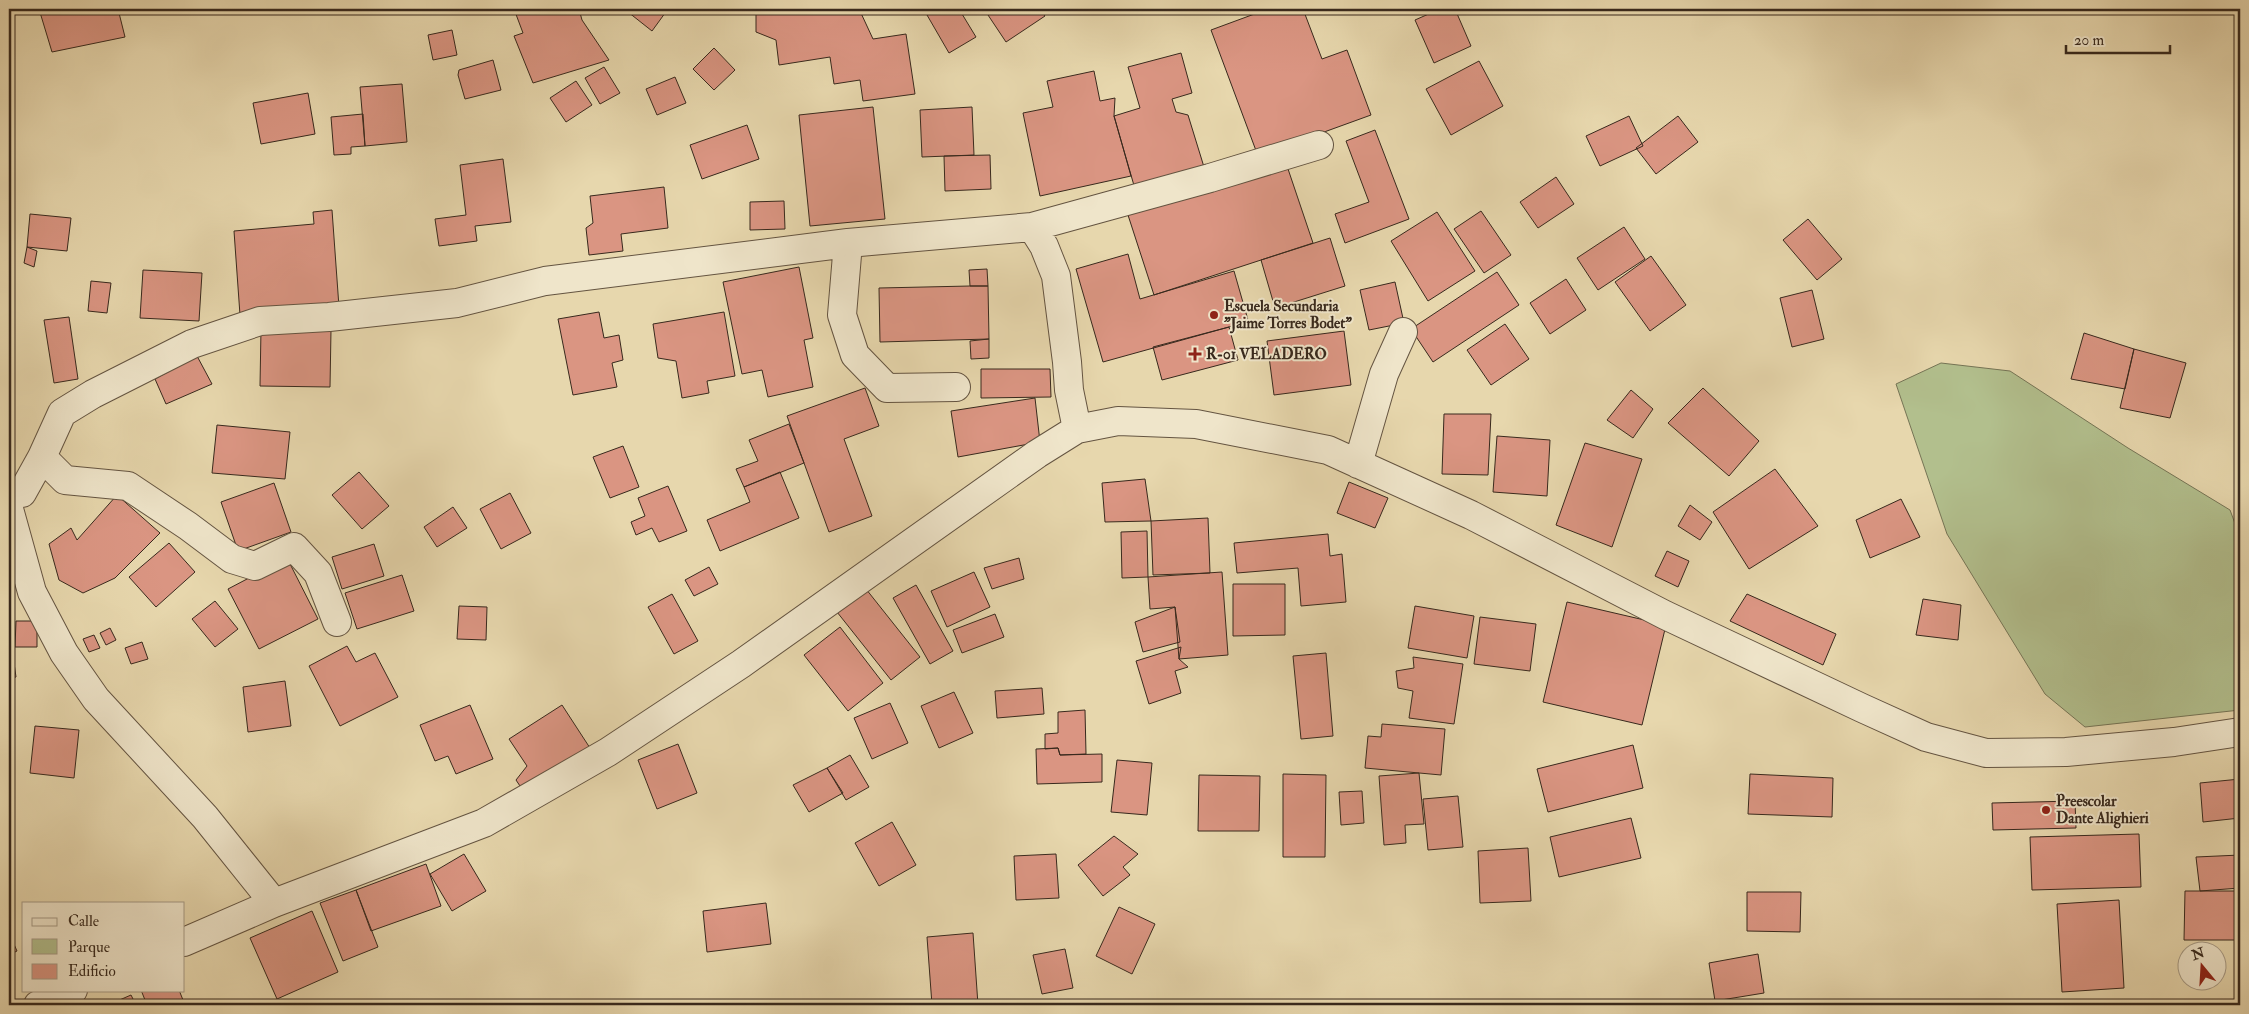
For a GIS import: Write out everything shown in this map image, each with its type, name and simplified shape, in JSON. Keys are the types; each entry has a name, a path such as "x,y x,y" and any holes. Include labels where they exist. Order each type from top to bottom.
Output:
{"street":[{"path":"9,495 22,493 42,457 62,413 93,394 192,344 260,321 329,317 457,303 544,281 848,243 1032,227 1210,178 1319,145"},
{"path":"1032,227 1044,246 1056,276 1069,390 1077,429"},
{"path":"848,243 842,315 855,355 887,388 956,388"},
{"path":"1358,464 1384,374 1403,332"},
{"path":"185,942 274,903 484,823 608,752 740,664 965,504 1077,429 1118,420 1196,424 1328,450 1471,515 1665,615 1926,737 1986,753 2066,752 2174,742 2240,732"},
{"path":"42,457 65,480 128,486 188,526 232,559 255,566 294,547 318,573 337,622"},
{"path":"9,508 32,592 64,653 96,698 205,817 274,903"},
{"path":"38,1005 68,992"}],"green space":[{"path":"1941,363 2010,371 2128,448 2230,510 2240,537 2240,710 2085,727 2045,694 1947,534 1896,384"}],"building":[{"path":"39,9 118,9 125,37 52,52"},
{"path":"514,9 579,9 582,20 609,60 533,83 514,36 523,33"},
{"path":"631,9 668,9 652,31 628,12"},
{"path":"938,9 959,9 976,37 949,53 927,15"},
{"path":"984,9 1040,9 1045,16 1006,42"},
{"path":"1268,9 1303,9 1322,59 1347,50 1371,115 1258,156 1211,30"},
{"path":"1440,9 1455,9 1471,46 1434,63 1415,20"},
{"path":"756,11 860,11 873,39 906,34 915,94 863,101 860,80 834,84 830,57 779,65 776,40 756,32"},
{"path":"452,30 457,55 433,60 428,35"},
{"path":"714,48 735,70 714,90 693,69"},
{"path":"1181,53 1192,93 1172,99 1176,112 1188,115 1204,167 1135,189 1114,116 1140,108 1128,67"},
{"path":"493,60 501,90 465,99 458,75 459,70"},
{"path":"1479,61 1503,106 1451,135 1426,89"},
{"path":"604,67 620,93 600,104 585,78"},
{"path":"1094,71 1100,101 1115,98 1114,116 1131,176 1040,196 1023,113 1053,107 1047,81"},
{"path":"675,77 686,103 657,115 646,89"},
{"path":"576,81 592,105 566,122 550,98"},
{"path":"402,84 407,142 365,146 360,87"},
{"path":"308,93 315,134 261,144 253,103"},
{"path":"873,107 885,219 810,226 799,115"},
{"path":"972,107 974,155 922,157 920,110"},
{"path":"363,114 365,146 351,147 351,154 334,155 331,117"},
{"path":"1629,116 1643,146 1600,166 1586,136"},
{"path":"1678,116 1698,142 1656,174 1636,148"},
{"path":"747,125 759,159 702,179 690,145"},
{"path":"1375,130 1409,219 1345,243 1335,214 1369,202 1346,141"},
{"path":"990,155 991,189 945,191 944,156"},
{"path":"503,159 511,222 475,226 477,241 439,246 435,219 466,215 460,165"},
{"path":"1286,163 1313,243 1154,295 1127,212"},
{"path":"1556,177 1574,204 1538,228 1520,202"},
{"path":"664,187 668,228 621,234 623,251 589,255 586,228 593,223 590,196"},
{"path":"784,201 785,229 750,230 750,202"},
{"path":"332,210 339,307 240,315 234,231 314,224 313,212"},
{"path":"1481,211 1511,255 1484,273 1454,229"},
{"path":"1437,212 1475,271 1428,301 1391,241"},
{"path":"30,214 71,218 67,251 27,247"},
{"path":"1808,219 1842,259 1817,280 1783,240"},
{"path":"1624,227 1645,259 1598,290 1577,258"},
{"path":"1330,238 1345,286 1275,308 1261,260"},
{"path":"27,247 37,251 34,267 24,263"},
{"path":"1128,254 1140,299 1234,271 1248,320 1103,362 1076,269"},
{"path":"1651,256 1686,305 1650,331 1615,282"},
{"path":"799,267 813,338 804,340 813,387 768,397 762,370 742,374 723,282"},
{"path":"987,269 988,286 970,286 969,270"},
{"path":"143,270 202,273 199,321 140,318"},
{"path":"1497,272 1519,305 1433,362 1411,329"},
{"path":"1566,279 1586,310 1550,334 1530,303"},
{"path":"91,281 111,283 107,313 88,311"},
{"path":"1395,282 1404,323 1369,330 1360,290"},
{"path":"988,286 989,339 880,342 879,288"},
{"path":"1812,290 1824,339 1792,347 1780,298"},
{"path":"599,312 604,338 619,335 623,360 612,363 617,387 573,395 558,319"},
{"path":"724,312 735,376 707,381 709,393 682,398 676,361 658,358 653,324"},
{"path":"69,317 78,379 54,383 44,320"},
{"path":"1505,324 1529,359 1491,385 1467,350"},
{"name":"R-01 VELADERO","path":"1229,327 1238,360 1162,380 1153,347"},
{"path":"261,329 331,330 330,387 260,386"},
{"path":"1344,331 1351,385 1274,395 1267,341"},
{"path":"2084,333 2134,349 2125,389 2071,379"},
{"path":"989,339 989,358 971,359 970,341"},
{"path":"2134,349 2186,363 2170,418 2120,408"},
{"path":"197,356 212,384 166,404 155,379"},
{"path":"981,369 1050,369 1051,397 981,398"},
{"path":"2240,387 2240,432 2237,432"},
{"path":"865,388 879,426 844,439 872,516 829,532 787,416"},
{"path":"1703,388 1759,441 1729,476 1668,423"},
{"path":"1631,390 1653,409 1633,438 1607,420"},
{"path":"1035,398 1040,442 958,457 951,411"},
{"path":"1444,414 1491,414 1488,475 1442,474"},
{"path":"789,424 804,463 744,487 736,469 758,461 749,440"},
{"path":"217,425 290,432 285,479 212,473"},
{"path":"1497,436 1550,440 1547,496 1493,492"},
{"path":"1585,443 1642,459 1612,547 1556,525"},
{"path":"623,446 639,487 610,498 593,457"},
{"path":"1775,469 1818,526 1749,569 1713,512"},
{"path":"359,472 389,506 362,529 332,495"},
{"path":"780,472 799,518 720,551 707,520 750,502 744,487"},
{"path":"1145,479 1151,521 1105,522 1102,483"},
{"path":"1349,482 1388,498 1375,528 1337,513"},
{"path":"274,483 291,532 238,551 221,502"},
{"path":"668,486 687,531 659,542 652,528 636,535 631,522 645,516 638,498"},
{"path":"510,493 531,533 501,549 480,509"},
{"path":"117,495 160,533 115,578 83,593 59,580 49,544 71,528 77,540"},
{"path":"1901,499 1920,537 1870,558 1856,520"},
{"path":"1690,505 1712,522 1700,540 1678,526"},
{"path":"453,507 467,528 437,547 424,527"},
{"path":"1208,518 1210,573 1153,575 1151,521"},
{"path":"1147,531 1148,577 1122,578 1121,532"},
{"path":"1328,534 1330,556 1342,554 1346,602 1301,606 1298,568 1237,573 1234,543"},
{"path":"169,543 195,572 156,607 129,577"},
{"path":"374,544 384,576 342,589 332,557"},
{"path":"1667,551 1689,561 1678,587 1655,576"},
{"path":"287,558 318,619 259,649 228,589"},
{"path":"1019,558 1024,579 992,589 984,568"},
{"path":"709,567 718,584 694,596 685,580"},
{"path":"974,572 990,607 947,627 931,591"},
{"path":"1222,572 1228,655 1179,659 1175,607 1150,609 1148,577"},
{"path":"402,575 414,611 357,629 345,593"},
{"path":"1233,584 1285,584 1285,635 1233,636"},
{"path":"916,585 953,651 930,664 893,598"},
{"path":"866,589 920,657 891,680 837,612"},
{"path":"672,594 698,641 674,654 648,607"},
{"path":"1747,594 1836,634 1823,665 1730,621"},
{"path":"1923,599 1961,605 1958,640 1916,635"},
{"path":"215,601 238,629 215,647 192,619"},
{"path":"1567,602 1666,625 1642,725 1543,702"},
{"path":"459,606 487,607 486,640 457,639"},
{"path":"1415,606 1474,616 1467,658 1408,648"},
{"path":"1175,607 1180,642 1143,652 1135,622"},
{"path":"995,614 1004,637 962,653 953,630"},
{"path":"1480,617 1536,624 1530,671 1474,664"},
{"path":"16,621 37,621 37,647 15,647"},
{"path":"840,627 883,683 848,711 804,655"},
{"path":"110,628 116,640 106,645 100,633"},
{"path":"94,635 100,648 89,652 83,639"},
{"path":"142,642 148,659 131,664 125,648"},
{"path":"347,646 356,662 375,653 398,697 340,726 309,666"},
{"path":"1181,647 1179,659 1188,667 1175,671 1181,693 1149,704 1136,661"},
{"path":"1326,653 1333,736 1301,739 1293,656"},
{"path":"13,656 16,677 9,679 9,657"},
{"path":"1413,657 1463,664 1454,724 1409,718 1413,691 1398,688 1396,671 1414,668"},
{"path":"285,681 291,726 248,732 243,687"},
{"path":"1042,688 1044,714 997,718 995,691"},
{"path":"954,692 973,733 939,748 921,706"},
{"path":"890,703 908,743 872,759 854,718"},
{"path":"470,705 493,759 456,774 448,756 435,761 420,725"},
{"path":"562,705 590,748 524,792 516,780 527,766 509,739"},
{"path":"1085,710 1086,754 1060,755 1058,748 1045,749 1045,734 1058,733 1058,712"},
{"path":"1382,724 1445,729 1441,775 1365,768 1368,736 1381,737"},
{"path":"35,726 79,730 74,778 30,773"},
{"path":"678,744 697,793 657,809 638,760"},
{"path":"1633,745 1643,788 1548,812 1537,769"},
{"path":"1058,748 1060,755 1102,754 1102,782 1037,784 1036,749"},
{"path":"850,755 869,787 846,800 827,768"},
{"path":"1117,760 1152,763 1147,815 1111,812"},
{"path":"827,768 843,793 809,812 793,785"},
{"path":"1419,773 1424,824 1405,825 1406,843 1384,845 1379,776"},
{"path":"1283,774 1326,775 1325,857 1283,857"},
{"path":"1750,774 1833,778 1832,817 1748,814"},
{"path":"1199,775 1260,776 1259,831 1198,831"},
{"path":"2240,779 2240,818 2203,822 2200,783"},
{"path":"1362,791 1364,823 1341,825 1339,792"},
{"path":"1458,796 1463,847 1428,850 1423,799"},
{"path":"2075,801 2076,828 1993,830 1992,803"},
{"path":"1631,818 1641,858 1559,877 1550,837"},
{"path":"892,822 916,865 879,886 855,843"},
{"path":"2139,834 2141,887 2032,890 2030,837"},
{"path":"1114,836 1138,854 1123,867 1130,875 1103,896 1078,865"},
{"path":"1528,848 1531,901 1480,903 1478,851"},
{"path":"464,854 486,891 452,911 430,874"},
{"path":"1056,854 1059,898 1016,900 1014,856"},
{"path":"2240,855 2240,888 2200,891 2196,857"},
{"path":"426,864 441,906 371,931 356,890"},
{"path":"356,890 378,947 343,961 320,903"},
{"path":"2185,891 2240,891 2240,940 2184,940"},
{"path":"1747,892 1801,892 1800,932 1747,931"},
{"path":"2119,900 2124,988 2062,992 2057,904"},
{"path":"766,903 771,944 707,952 703,911"},
{"path":"1119,907 1155,924 1132,974 1096,956"},
{"path":"312,911 338,972 277,999 250,938"},
{"path":"9,933 17,951 9,955"},
{"path":"973,933 978,1005 932,1005 927,937"},
{"path":"1065,949 1073,988 1042,994 1033,955"},
{"path":"1758,954 1764,993 1715,1001 1709,963"},
{"path":"142,992 180,992 185,1005 147,1005"},
{"path":"131,995 136,1005 108,1005"}],"place":[{"name":"Escuela Secundaria \"Jaime Torres Bodet\"","path":"1214,315"},
{"name":"R-01 VELADERO","path":"1195,354"},
{"name":"Preescolar Dante Alighieri","path":"2046,810"}]}
